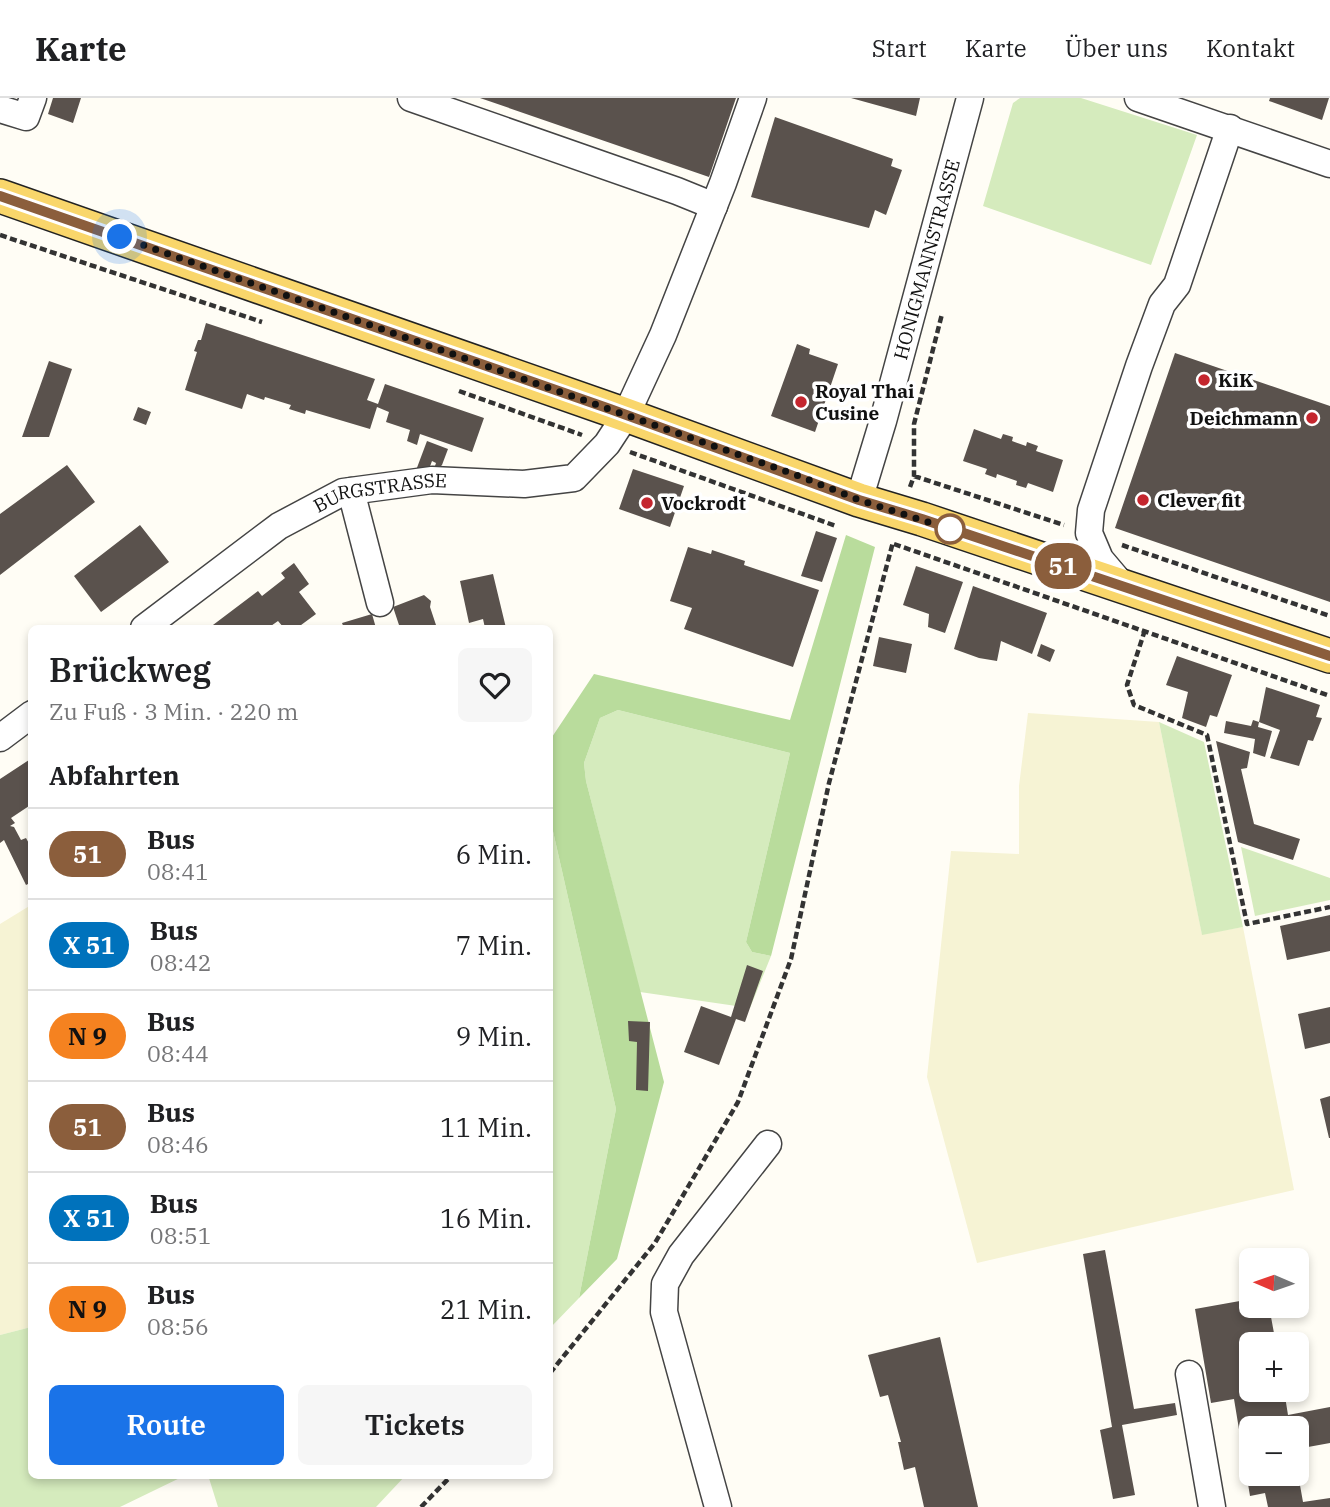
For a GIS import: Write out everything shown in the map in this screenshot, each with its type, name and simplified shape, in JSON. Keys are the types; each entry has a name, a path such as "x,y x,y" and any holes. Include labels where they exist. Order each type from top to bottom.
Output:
{"main road":[{"path":"0,196 626,415 853,514 1122,585 1330,656"}],"street":[{"path":"0,109 26,117 33,98"},
{"path":"411,98 714,206"},
{"name":"BURGSTRASSE","path":"148,625 279,526 343,492 432,480 524,484 574,478 607,444 626,415 663,335 753,98"},
{"name":"HONIGMANNSTRASSE","path":"853,514 883,421 970,98"},
{"path":"1138,98 1330,164"},
{"path":"1122,585 1100,559 1089,533 1091,510 1139,366 1162,304 1177,285 1230,128"},
{"path":"351,491 380,603"},
{"path":"0,738 28,717"},
{"path":"718,1507 664,1312 665,1284 681,1255 768,1144"},
{"path":"1189,1374 1212,1507"}],"path":[{"path":"0,235 263,322"},
{"path":"914,476 914,424 944,307"},
{"path":"459,391 607,444 853,514"},
{"path":"881,540 1330,696"},
{"path":"553,1369 655,1243 738,1102 791,959 830,783 892,544"},
{"path":"1145,630 1127,685 1134,705 1208,735 1247,924 1330,907"},
{"path":"421,1507 448,1479"}],"shaded area":[{"path":"1028,713 1159,722 1202,934 1243,927 1294,1190 977,1263 927,1077 951,851 1019,854 1019,786"},
{"path":"28,907 28,1328 0,1335 0,924"}],"green space":[{"path":"1020,98 1081,98 1197,135 1151,265 983,206 1013,103"},
{"path":"846,535 875,547 771,956 752,952 746,942 790,753 618,710 600,718 584,763 586,781 664,1082 617,1259 579,1298 616,1109 553,831 553,736 594,674 790,720"},
{"path":"618,710 790,753 746,942 752,952 771,956 750,1008 640,992 586,781 584,763 600,718"},
{"path":"1159,722 1204,742 1243,927 1202,935"},
{"path":"553,831 616,1109 579,1298 553,1325"},
{"path":"1241,847 1330,878 1330,900 1255,916"},
{"path":"28,1328 28,1479 178,1479 120,1507 0,1507 0,1335"},
{"path":"209,1479 402,1479 376,1507 218,1507"}],"building":[{"path":"53,98 81,98 73,123 48,114"},
{"path":"480,98 736,98 709,177"},
{"path":"851,98 920,98 916,116"},
{"path":"1270,98 1329,98 1322,120 1269,101"},
{"path":"775,117 893,159 891,166 902,170 886,215 875,210 869,228 751,197"},
{"path":"206,323 375,379 367,400 378,404 385,384 484,418 472,452 420,434 417,445 407,441 410,430 386,422 389,412 377,407 370,429 306,410 305,414 289,409 291,405 265,397 264,400 247,394 242,409 185,390 197,352 194,351 198,340 201,340"},
{"name":"Royal Thai Cusine","path":"797,344 810,349 809,354 838,364 815,432 771,416"},
{"path":"1175,353 1330,406 1330,602 1115,528"},
{"path":"49,361 72,369 49,437 22,437"},
{"path":"138,407 151,412 146,425 133,420"},
{"path":"974,429 1001,439 1003,434 1013,437 1012,441 1026,446 1027,442 1038,446 1036,451 1063,460 1053,492 1028,483 1026,488 1016,485 1017,481 997,474 996,478 985,474 987,469 963,461"},
{"path":"427,441 448,449 442,465 439,468 432,461 428,472 415,473"},
{"path":"67,465 95,502 0,575 0,514"},
{"path":"633,469 684,486 670,527 619,509"},
{"path":"140,525 169,562 101,612 74,576"},
{"path":"816,531 837,538 822,582 801,576"},
{"path":"688,547 711,554 712,550 745,561 744,565 819,590 793,667 684,629 692,608 670,601"},
{"path":"294,563 309,584 299,592 316,614 301,625 281,625 278,621 272,625 213,625 258,591 262,596 285,578 281,573"},
{"path":"916,566 963,582 945,633 928,627 929,614 903,605"},
{"path":"493,574 505,625 484,625 483,619 469,623 460,581"},
{"path":"973,586 1047,613 1032,654 1001,641 997,661 954,649"},
{"path":"424,595 431,601 430,607 436,625 399,625 393,607"},
{"path":"372,614 375,625 343,625 342,623"},
{"path":"879,637 912,644 906,673 873,666"},
{"path":"1041,644 1055,650 1050,662 1037,656"},
{"path":"1177,656 1232,675 1217,717 1210,715 1206,727 1182,718 1188,692 1166,685"},
{"path":"1266,687 1320,705 1316,717 1322,718 1313,741 1308,740 1299,766 1270,758 1280,730 1259,722"},
{"path":"1253,720 1259,722 1258,727 1272,731 1265,757 1253,753 1255,739 1224,733 1226,721 1251,726"},
{"path":"1216,741 1250,752 1247,768 1241,769 1254,824 1300,839 1293,860 1238,842"},
{"path":"28,761 28,807 11,818 15,823 10,826 14,827 21,840 26,838 28,842 26,885 4,840 0,843 0,779"},
{"path":"1330,915 1330,951 1287,960 1280,926"},
{"path":"747,965 763,971 745,1022 736,1019 719,1065 684,1052 701,1006 731,1017"},
{"path":"1330,1007 1330,1043 1305,1049 1298,1014"},
{"path":"628,1021 650,1022 648,1091 636,1090 637,1042 629,1041"},
{"path":"1330,1096 1330,1138 1329,1138 1320,1099"},
{"path":"1105,1250 1134,1409 1175,1403 1177,1415 1122,1425 1135,1495 1113,1499 1100,1430 1112,1427 1083,1254"},
{"path":"1239,1301 1239,1318 1271,1318 1274,1332 1239,1332 1239,1402 1286,1402 1288,1415 1330,1407 1330,1443 1309,1447 1309,1416 1239,1416 1239,1429 1234,1399 1211,1403 1195,1309"},
{"path":"940,1337 978,1507 924,1507 915,1467 904,1470 898,1442 901,1442 888,1395 880,1397 868,1355"},
{"path":"1248,1486 1300,1486 1303,1502 1330,1498 1330,1507 1268,1507 1265,1493 1250,1496"}],"bus line":[{"name":"51","path":"0,196 610,409 859,500 1330,656"}],"place":[{"name":"KiK","path":"1204,380"},
{"name":"Royal Thai Cusine","path":"801,402"},
{"name":"Deichmann","path":"1312,418"},
{"name":"Clever fit","path":"1143,500"},
{"name":"Vockrodt","path":"647,503"}],"route":[{"path":"120,237 802,477 859,500 950,529"}]}
